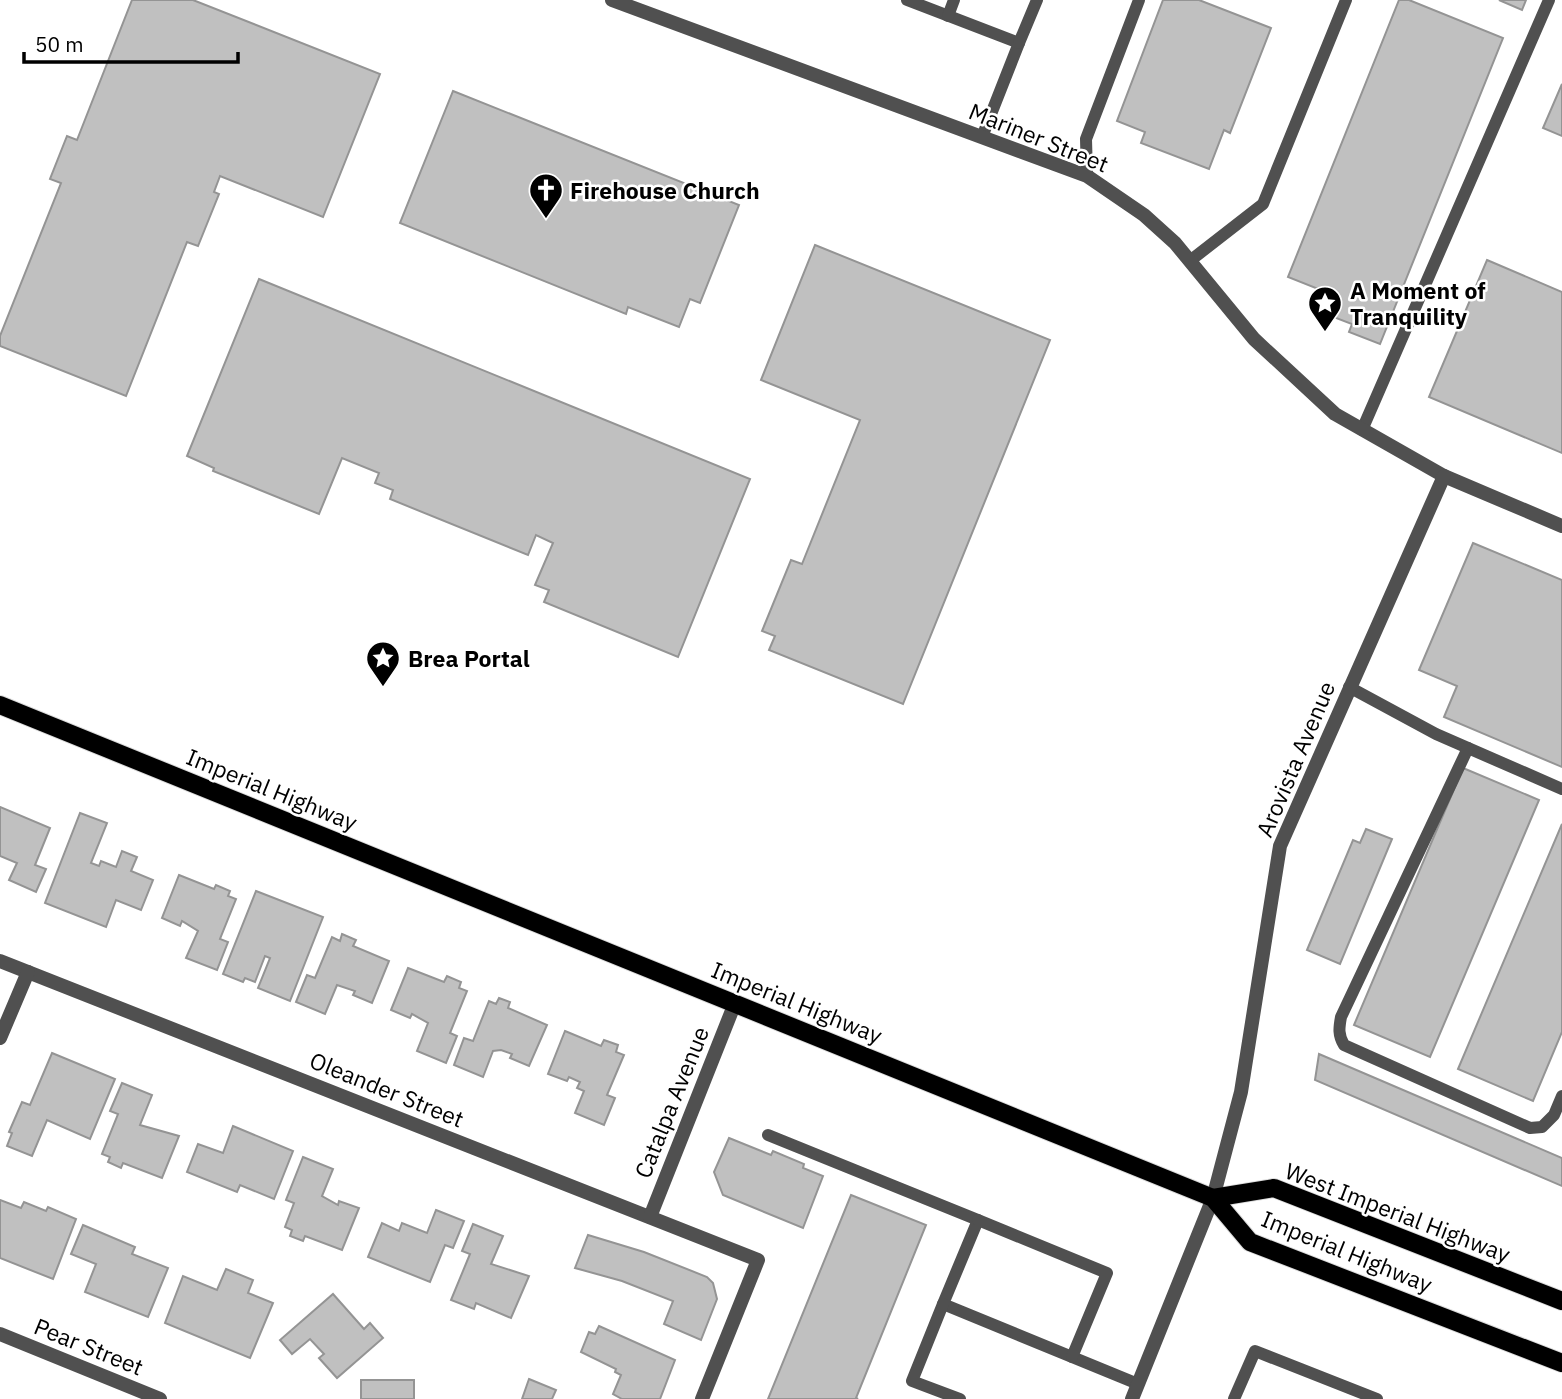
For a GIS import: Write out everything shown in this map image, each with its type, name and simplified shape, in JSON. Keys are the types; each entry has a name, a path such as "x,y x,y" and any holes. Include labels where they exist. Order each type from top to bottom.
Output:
{"main road":[{"name":"Imperial Highway","path":"0,705 1213,1198 1250,1242 1562,1363"},
{"name":"West Imperial Highway","path":"1213,1198 1274,1188 1562,1301"}],"street":[{"name":"Mariner Street","path":"612,0 1087,176 1144,215 1191,260 1254,339 1335,414 1444,476 1562,526"},
{"name":"Arovista Avenue","path":"1132,1399 1213,1198 1241,1092 1280,846 1444,476"},
{"name":"Oleander Street","path":"0,961 758,1260 702,1399"},
{"path":"0,1038 28,972"},
{"name":"Catalpa Avenue","path":"650,1217 735,1003"},
{"name":"Pear Street","path":"0,1334 160,1399"}],"lane":[{"path":"907,0 1019,43"},
{"path":"948,16 954,0"},
{"path":"982,137 1037,0"},
{"path":"1087,176 1086,139 1139,0"},
{"path":"1191,260 1263,204 1346,0"},
{"path":"1362,430 1549,0"},
{"path":"1349,687 1468,748 1562,789"},
{"path":"1468,748 1341,1017 1338,1029 1340,1039 1344,1045 1530,1128 1542,1128 1554,1115 1562,1096"},
{"path":"768,1135 1107,1273 1072,1357"},
{"path":"960,1399 912,1381 978,1220"},
{"path":"943,1304 1138,1384"},
{"path":"1234,1399 1255,1351 1377,1399"}],"building":[{"path":"132,0 193,0 380,74 323,217 220,176 214,192 219,194 198,246 187,242 126,396 0,346 0,336 61,183 50,179 67,136 77,140"},
{"path":"1163,0 1199,0 1271,28 1230,133 1224,130 1209,169 1141,143 1145,132 1117,121"},
{"path":"1399,0 1409,0 1503,38 1380,344 1349,332 1352,324 1323,313 1331,294 1288,277"},
{"path":"1499,0 1526,0 1522,10"},
{"path":"1562,84 1562,136 1543,128"},
{"path":"453,91 739,205 700,303 690,299 679,327 628,307 626,314 400,223"},
{"path":"815,245 1050,340 903,704 769,650 775,636 762,631 791,560 802,564 860,420 761,380"},
{"path":"1487,260 1562,292 1562,453 1429,397"},
{"path":"259,279 750,479 678,657 544,602 549,590 535,585 553,543 536,535 528,555 390,499 393,490 375,483 379,473 342,458 319,514 213,471 214,468 187,456"},
{"path":"1473,543 1562,580 1562,767 1444,717 1457,686 1419,670"},
{"path":"1463,768 1539,800 1430,1057 1354,1025"},
{"path":"0,807 50,828 35,865 46,869 36,892 9,880 17,863 0,856"},
{"path":"80,813 107,823 91,863 99,866 101,861 116,867 122,851 137,857 131,871 153,880 141,910 116,900 106,927 45,903"},
{"path":"1562,824 1562,1032 1533,1101 1458,1069"},
{"path":"1366,829 1392,839 1340,964 1307,950 1353,840 1360,843"},
{"path":"179,875 214,889 216,885 230,891 228,896 236,899 220,939 228,942 217,970 186,958 198,931 182,921 180,926 162,918"},
{"path":"256,891 323,917 290,1001 258,988 270,958 265,956 255,982 245,978 243,982 223,974"},
{"path":"342,934 356,940 353,946 389,961 372,1003 353,995 355,991 337,985 325,1014 296,1002 307,975 315,978 332,937 340,941"},
{"path":"408,968 444,982 447,976 461,982 459,988 467,991 450,1033 457,1036 446,1063 417,1051 428,1023 412,1014 410,1018 391,1010"},
{"path":"499,998 510,1002 508,1008 547,1025 529,1066 510,1058 512,1054 501,1050 493,1051 483,1077 454,1065 464,1038 473,1041 489,1001 496,1004"},
{"path":"565,1031 601,1046 604,1040 618,1045 616,1052 624,1055 607,1095 615,1098 604,1125 575,1113 584,1091 577,1088 580,1082 569,1077 567,1081 548,1074"},
{"path":"52,1053 115,1079 90,1139 47,1120 32,1156 7,1146 12,1133 9,1132 22,1102 30,1105"},
{"path":"1319,1054 1562,1158 1562,1186 1315,1080"},
{"path":"122,1083 152,1095 140,1125 179,1136 162,1178 123,1163 121,1168 108,1162 110,1157 102,1154 118,1114 110,1111"},
{"path":"233,1126 293,1151 274,1199 240,1185 237,1192 187,1172 198,1144 223,1153"},
{"path":"729,1138 771,1155 773,1151 804,1164 803,1168 823,1176 803,1228 723,1195 714,1172"},
{"path":"303,1157 333,1169 322,1196 338,1205 339,1201 359,1208 342,1250 305,1236 303,1241 290,1236 292,1230 285,1227 294,1203 286,1200"},
{"path":"851,1195 926,1225 856,1398 858,1399 768,1399"},
{"path":"0,1200 21,1208 24,1202 46,1211 48,1207 76,1219 53,1279 0,1258"},
{"path":"436,1210 464,1221 453,1248 445,1245 430,1282 368,1257 382,1223 399,1231 402,1223 427,1233"},
{"path":"473,1224 503,1236 491,1264 529,1276 511,1318 476,1303 474,1309 451,1300 470,1254 462,1251"},
{"path":"83,1225 135,1247 132,1254 168,1268 148,1317 85,1292 96,1264 71,1254"},
{"path":"588,1235 644,1252 707,1277 713,1283 717,1299 701,1340 664,1324 673,1301 622,1281 575,1268"},
{"path":"226,1269 253,1280 248,1293 273,1303 250,1358 165,1323 183,1276 217,1290"},
{"path":"333,1294 364,1329 370,1323 383,1338 337,1378 319,1358 324,1354 310,1339 292,1354 280,1340"},
{"path":"599,1326 675,1360 660,1399 622,1399 613,1394 621,1375 615,1372 616,1369 581,1352 589,1332 595,1334"},
{"path":"529,1379 556,1390 552,1399 522,1399"},
{"path":"361,1380 414,1380 414,1399 361,1399"}],"place":[{"name":"Firehouse Church","path":"546,220"},
{"name":"A Moment of Tranquility","path":"1325,333"},
{"name":"Brea Portal","path":"383,688"}]}
